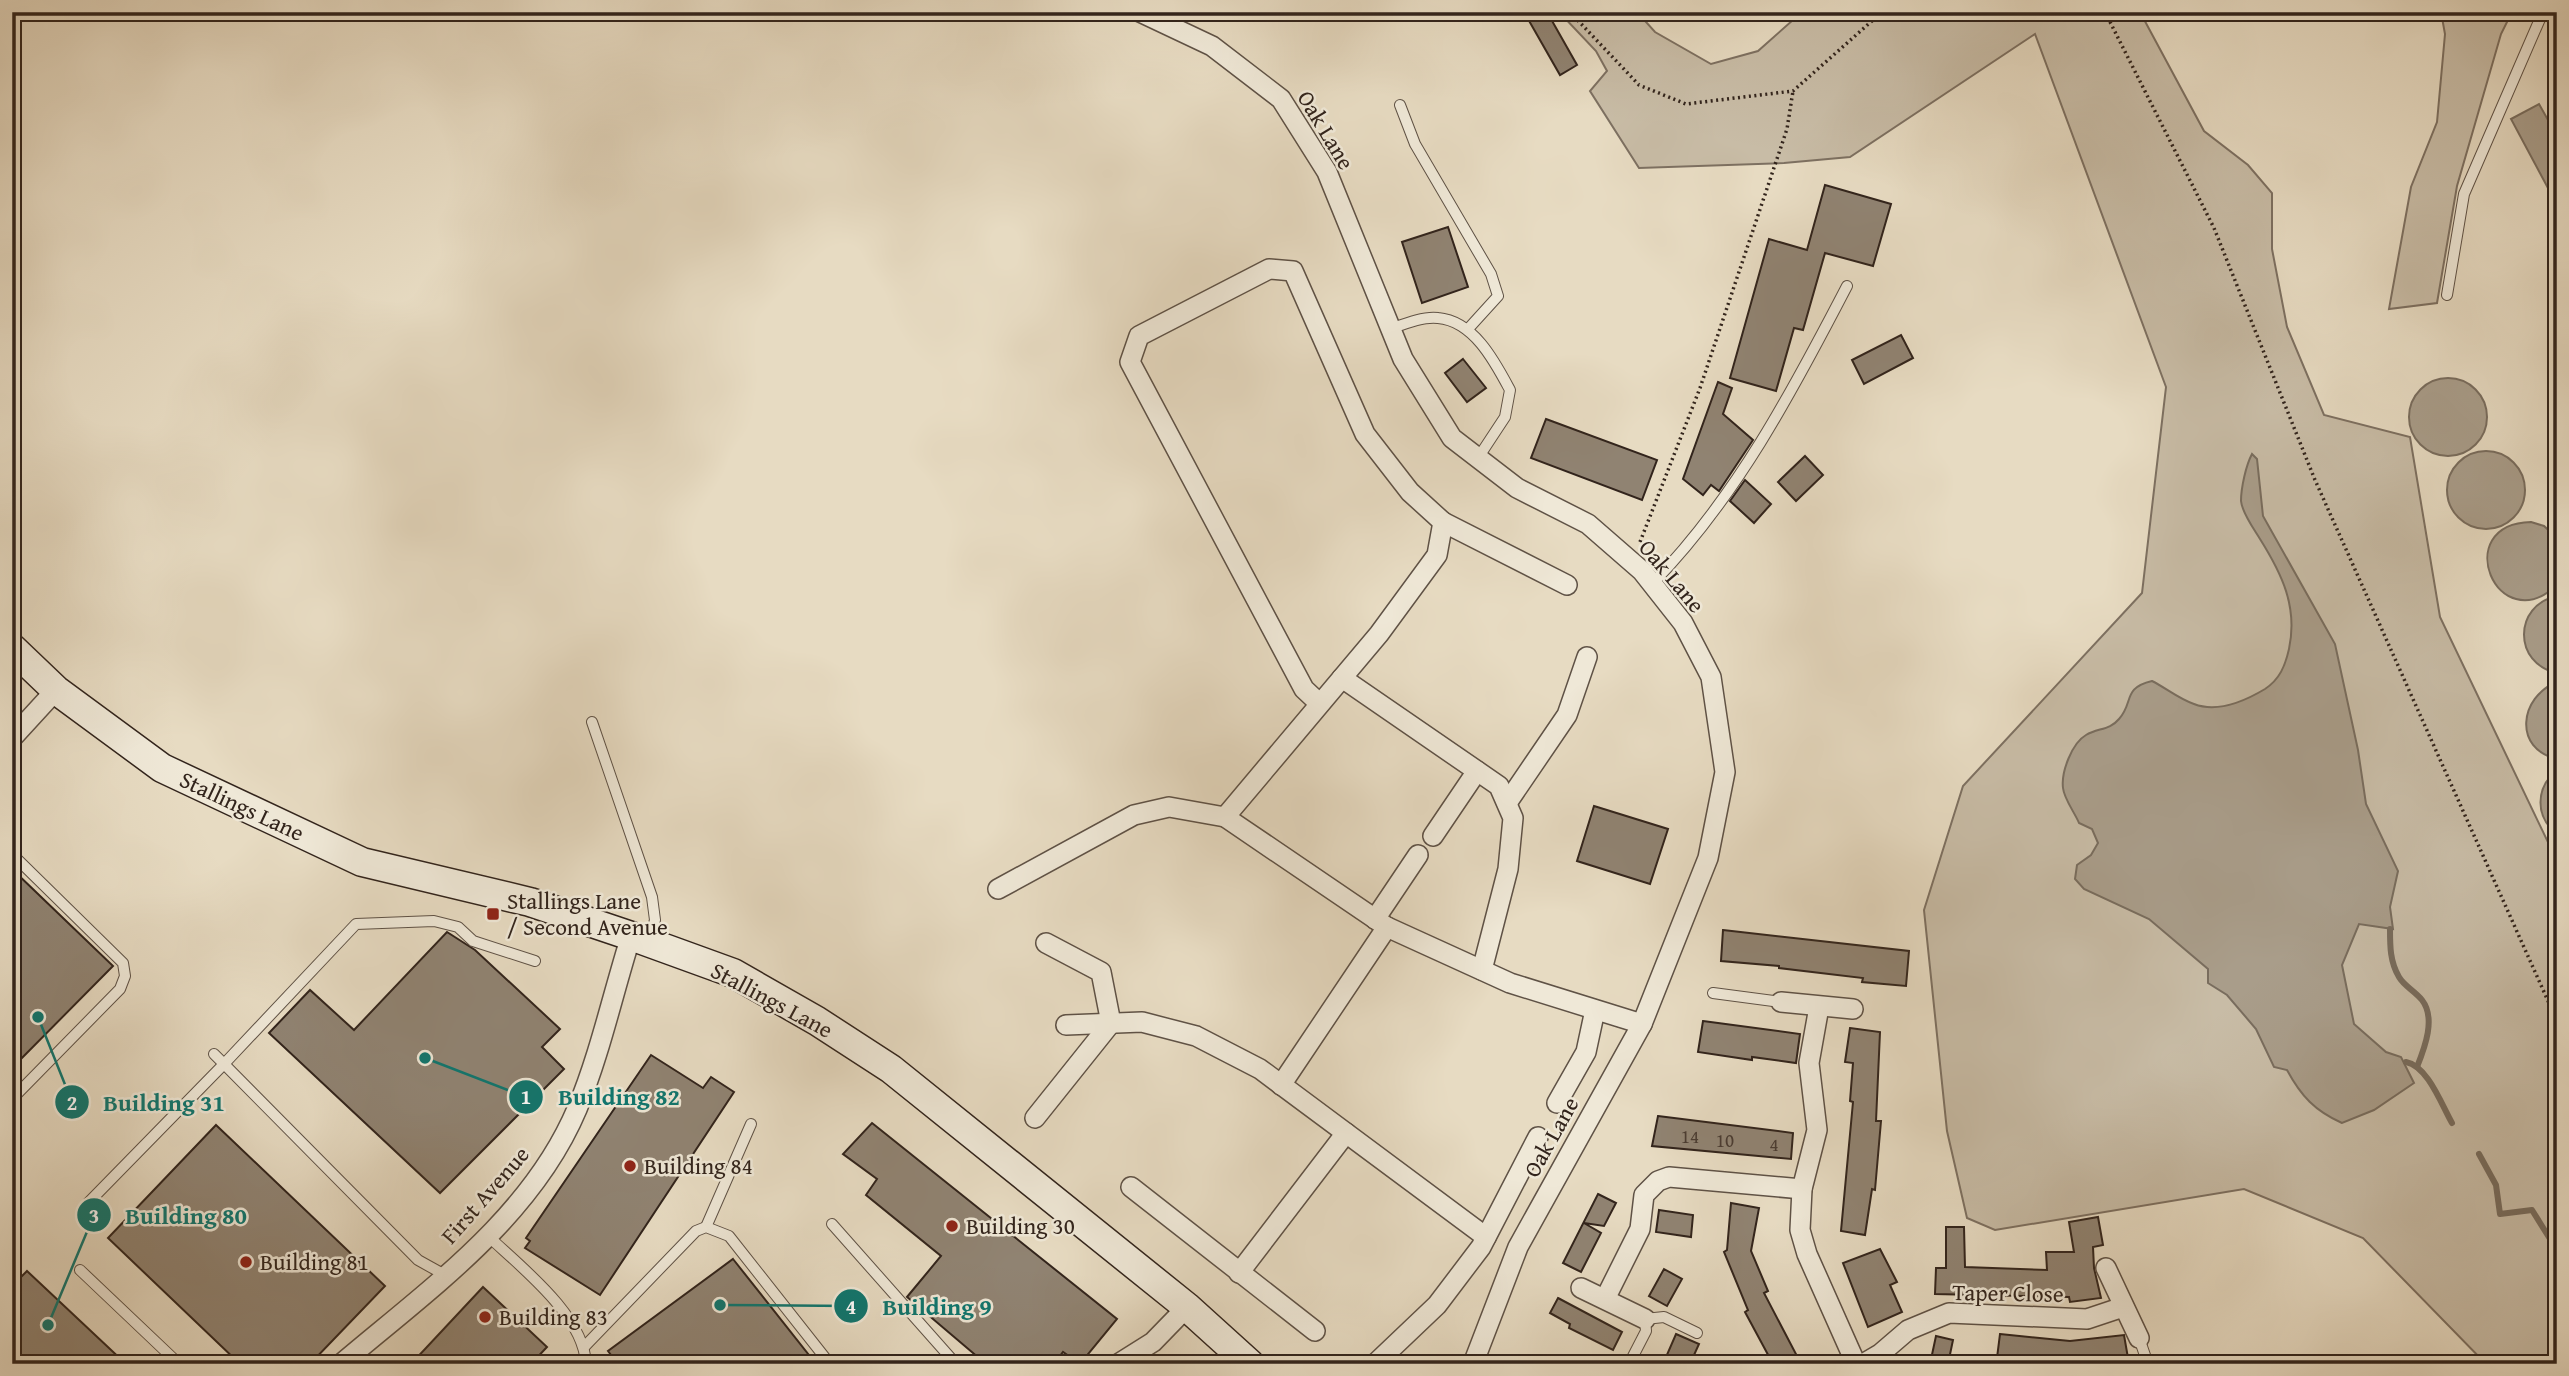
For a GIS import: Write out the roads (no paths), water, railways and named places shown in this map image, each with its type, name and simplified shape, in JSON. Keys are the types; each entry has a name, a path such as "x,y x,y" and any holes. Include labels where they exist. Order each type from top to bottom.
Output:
{"main road":[{"name":"Stallings Lane","path":"12,648 57,690 162,768 362,862 530,902 733,973 817,1021 891,1069 1215,1330"},
{"path":"1215,1330 1250,1364"},
{"path":"1215,1330 1264,1364"}],"street":[{"name":"Oak Lane","path":"1140,12 1212,46 1281,99 1326,172 1403,359 1452,438 1517,488 1588,524 1632,563 1683,624 1711,677 1725,772 1708,858 1642,1024 1518,1247 1474,1364"},
{"path":"1320,704 1304,689 1130,362 1139,336 1269,269 1293,271 1365,434 1410,492 1443,522 1567,585"},
{"path":"1225,817 1379,634 1437,555 1443,522"},
{"path":"1507,803 1567,715 1587,657"},
{"path":"1342,678 1499,786 1513,818 1508,869 1482,970"},
{"path":"12,738 57,690"},
{"path":"1433,836 1477,771"},
{"path":"998,889 1134,815 1169,807 1225,817 1381,923 1510,983 1642,1024"},
{"path":"1281,1085 1381,923 1418,855"},
{"name":"First Avenue","path":"341,1364 488,1236 530,1187 560,1142 577,1108 640,939"},
{"path":"1035,1118 1111,1023 1101,972 1046,943"},
{"path":"1781,1002 1853,1009"},
{"path":"1819,1007 1808,1063 1817,1130 1802,1189 1800,1230 1807,1254 1856,1364"},
{"path":"1557,1103 1586,1052 1595,1010"},
{"path":"1066,1025 1142,1022 1196,1036 1260,1069 1486,1237"},
{"path":"1239,1273 1346,1133"},
{"path":"1375,1364 1437,1305 1486,1237 1538,1137"},
{"path":"1605,1299 1640,1229 1644,1195 1658,1181 1669,1177 1802,1189"},
{"path":"1131,1186 1315,1331"},
{"path":"2106,1268 2139,1338"},
{"path":"1581,1288 1645,1319"},
{"path":"1118,1364 1153,1342 1187,1307"},
{"name":"Taper Close","path":"1863,1364 1880,1354 1908,1330 1949,1313 2087,1319 2123,1307"}],"lane":[{"path":"2447,295 2464,194 2543,12"},
{"path":"1400,105 1415,144 1491,274 1498,296 1468,329"},
{"path":"1652,584 1686,550 1742,473 1780,414 1847,286"},
{"path":"1390,329 1439,318 1468,329 1497,366 1510,390 1505,417 1478,458"},
{"path":"592,722 652,897 655,919 640,939"},
{"path":"12,854 123,963 125,976 120,989 12,1099"},
{"path":"88,1203 356,924 446,924 458,927 473,941 535,961"},
{"path":"1713,993 1781,1002"},
{"path":"214,1054 418,1260 445,1275"},
{"path":"706,1227 751,1124"},
{"path":"832,1223 956,1364"},
{"path":"585,1346 696,1231 706,1227 729,1236 830,1364"},
{"path":"488,1236 569,1318 585,1346 586,1364"},
{"path":"80,1270 178,1364"},
{"path":"1629,1364 1646,1331 1645,1319 1664,1317 1697,1333"},
{"path":"2139,1338 2148,1364"}],"waterway":[{"path":"2390,929 2391,954 2396,971 2422,1000 2428,1015 2428,1033 2417,1067"},
{"path":"2406,1062 2414,1065 2428,1079 2452,1123"},
{"path":"2479,1154 2496,1185 2500,1214 2532,1210 2557,1250"}],"place":[{"name":"Stallings Lane / Second Avenue","path":"493,914"},
{"name":"Building 31","path":"38,1017"},
{"name":"Building 82","path":"425,1058"},
{"name":"Building 84","path":"630,1166"},
{"name":"Building 30","path":"952,1226"},
{"name":"Building 81","path":"246,1262"},
{"name":"Building 9","path":"720,1305"},
{"name":"Building 83","path":"485,1317"},
{"name":"Building 80","path":"48,1325"}]}
